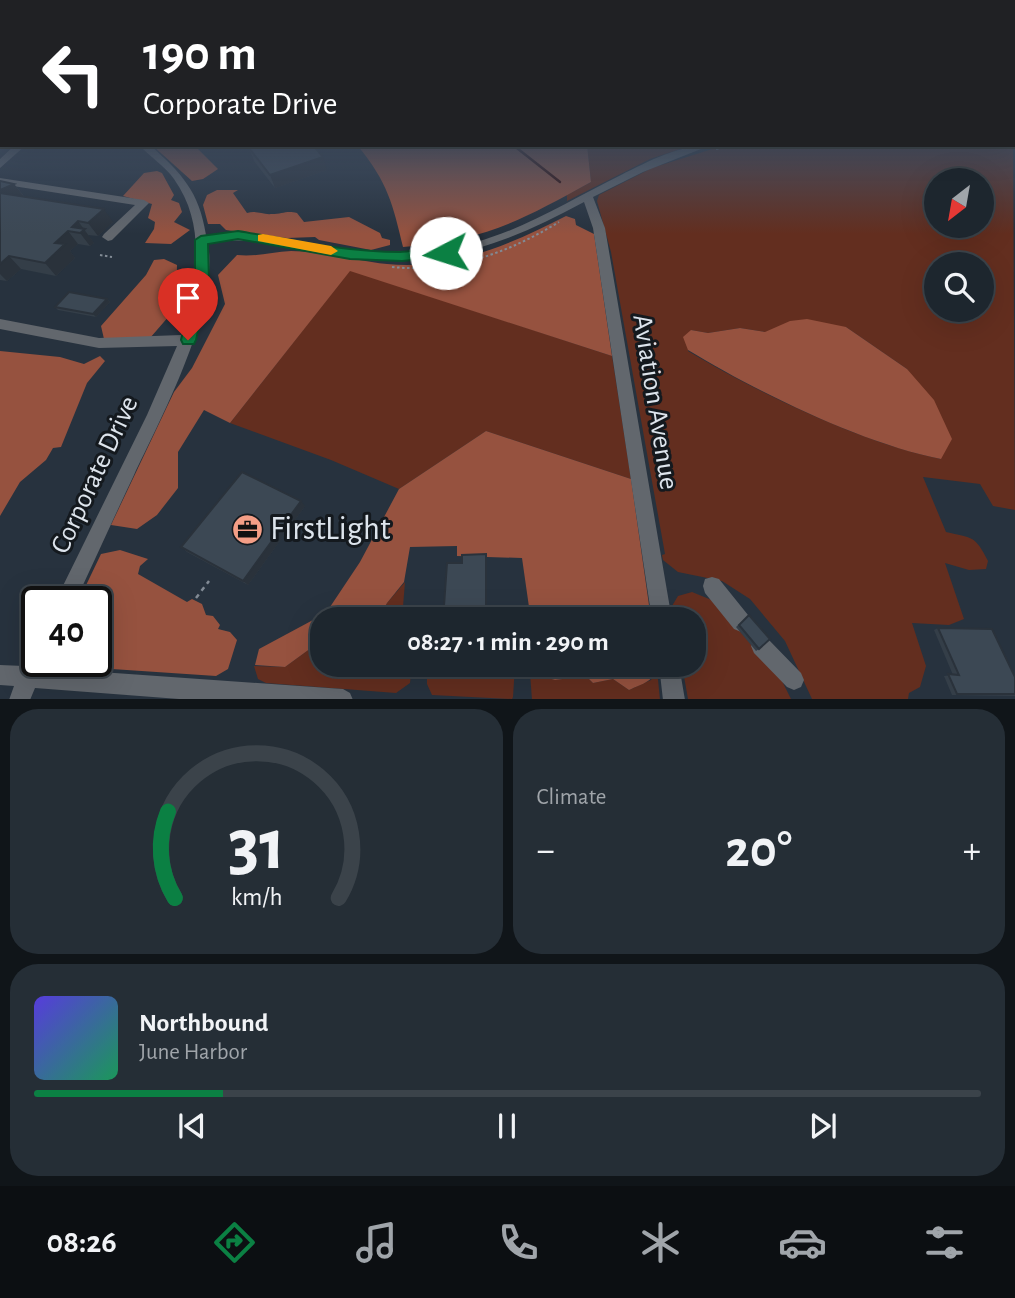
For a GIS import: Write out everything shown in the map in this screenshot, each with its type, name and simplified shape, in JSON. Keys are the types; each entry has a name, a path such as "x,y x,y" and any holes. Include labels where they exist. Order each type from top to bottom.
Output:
{"street":[{"name":"Corporate Drive","path":"73,586 188,340 202,282 201,240 190,193 173,169"},
{"path":"201,240 238,235 350,254 402,257 446,253 500,239 639,169"},
{"path":"0,181 144,203 108,237"},
{"name":"Aviation Avenue","path":"587,195 599,228 660,607"},
{"path":"0,324 99,343 188,340"},
{"path":"712,586 741,622"},
{"path":"761,646 794,680"},
{"path":"0,675 21,671"},
{"path":"19,699 29,677"},
{"path":"112,677 343,699"},
{"path":"671,677 674,699"}],"path":[{"path":"100,255 112,257"},
{"path":"196,598 209,581"}],"shaded area":[{"path":"178,169 218,169 203,179 192,181"},
{"path":"374,169 590,169 591,182 502,227 457,239 403,247 388,194"},
{"path":"590,169 631,169 567,201 567,195 591,182"},
{"path":"651,169 924,169 924,238 994,238 994,169 1013,169 1015,510 993,506 980,484 923,477 946,532 972,539 980,546 988,561 986,569 969,570 945,563 964,619 949,625 912,623 926,666 920,687 909,693 908,699 812,699 785,641 750,599 722,581 678,572 663,560 662,555 665,554 611,252 597,201 599,195","holes":["846,327 907,369 941,459 879,442 811,415 688,351 691,330 708,333 740,328 765,332"]},
{"path":"144,173 162,173 174,195 171,200 179,203 182,212 174,222 190,230 171,244 145,243 154,229 155,222 148,218 152,204 123,196"},
{"path":"217,190 238,190 233,193 247,213 293,212 304,222 349,217 380,233 382,238 390,240 390,245 371,250 315,237 287,238 226,230 220,224 208,224 203,205 207,195"},
{"path":"566,216 575,219 576,225 594,234 612,356 350,271 230,423 204,410 178,452 178,488 157,515 137,529 111,525 174,392 192,368 225,304 218,275 237,255 303,251 387,264 435,263 502,246"},
{"path":"164,259 177,265 176,308 150,338 104,339 101,326 146,275 154,260"},
{"path":"350,270 612,356 631,479 486,431 399,489 331,460 230,423"},
{"path":"807,319 846,327 907,369 934,400 952,439 941,459 878,442 811,415 688,350 683,337 691,330 708,333 740,328 765,332 790,321"},
{"path":"0,351 60,357 84,364 100,356 105,361 87,383 61,447 53,448 46,460 20,482 0,516"},
{"path":"486,431 631,479 649,607 529,607 522,558 457,556 457,546 410,547 404,582 385,607 330,607 360,562 399,489"},
{"path":"120,550 148,559 140,566 138,574 187,602 192,599 202,604 206,615 213,616 220,625 218,629 230,632 237,640 228,669 216,676 112,669 112,586 86,586 101,554"},
{"path":"405,582 403,607 385,607"},
{"path":"692,592 714,601 779,675 791,699 688,699 684,677 706,677 706,607 672,607 678,596"},
{"path":"310,622 310,649 285,667 255,665 259,649"},
{"path":"310,649 310,677 411,677 410,683 396,693 266,683 258,679 254,666 285,667"},
{"path":"427,677 514,677 512,699 432,695"},
{"path":"530,677 555,680 587,677 593,683 613,679 629,690 653,677 658,677 660,699 532,699"},
{"path":"544,677 578,677 555,680"},
{"path":"587,677 652,677 629,690 613,679 593,683"}],"building":[{"path":"265,169 289,169 270,175"},
{"path":"0,181 14,184 0,190"},
{"path":"0,193 104,209 88,223 78,221 72,227 85,229 80,233 68,231 55,243 65,244 45,263 9,256 0,264"},
{"path":"69,292 107,299 93,314 55,307"},
{"name":"FirstLight","path":"242,472 301,501 243,581 181,547"},
{"path":"486,554 486,607 444,607 447,563 462,563 462,555"},
{"path":"749,615 770,639 759,649 739,625"},
{"path":"938,628 992,629 1015,677 1015,694 957,694 948,674 959,675"}],"waterway":[{"path":"543,169 560,182"}],"slow traffic":[{"path":"263,238 331,251"}],"place":[{"name":"FirstLight","path":"247,529"}],"route":[{"path":"188,340 202,282 201,240 238,235 350,254 402,257 446,253"}]}
